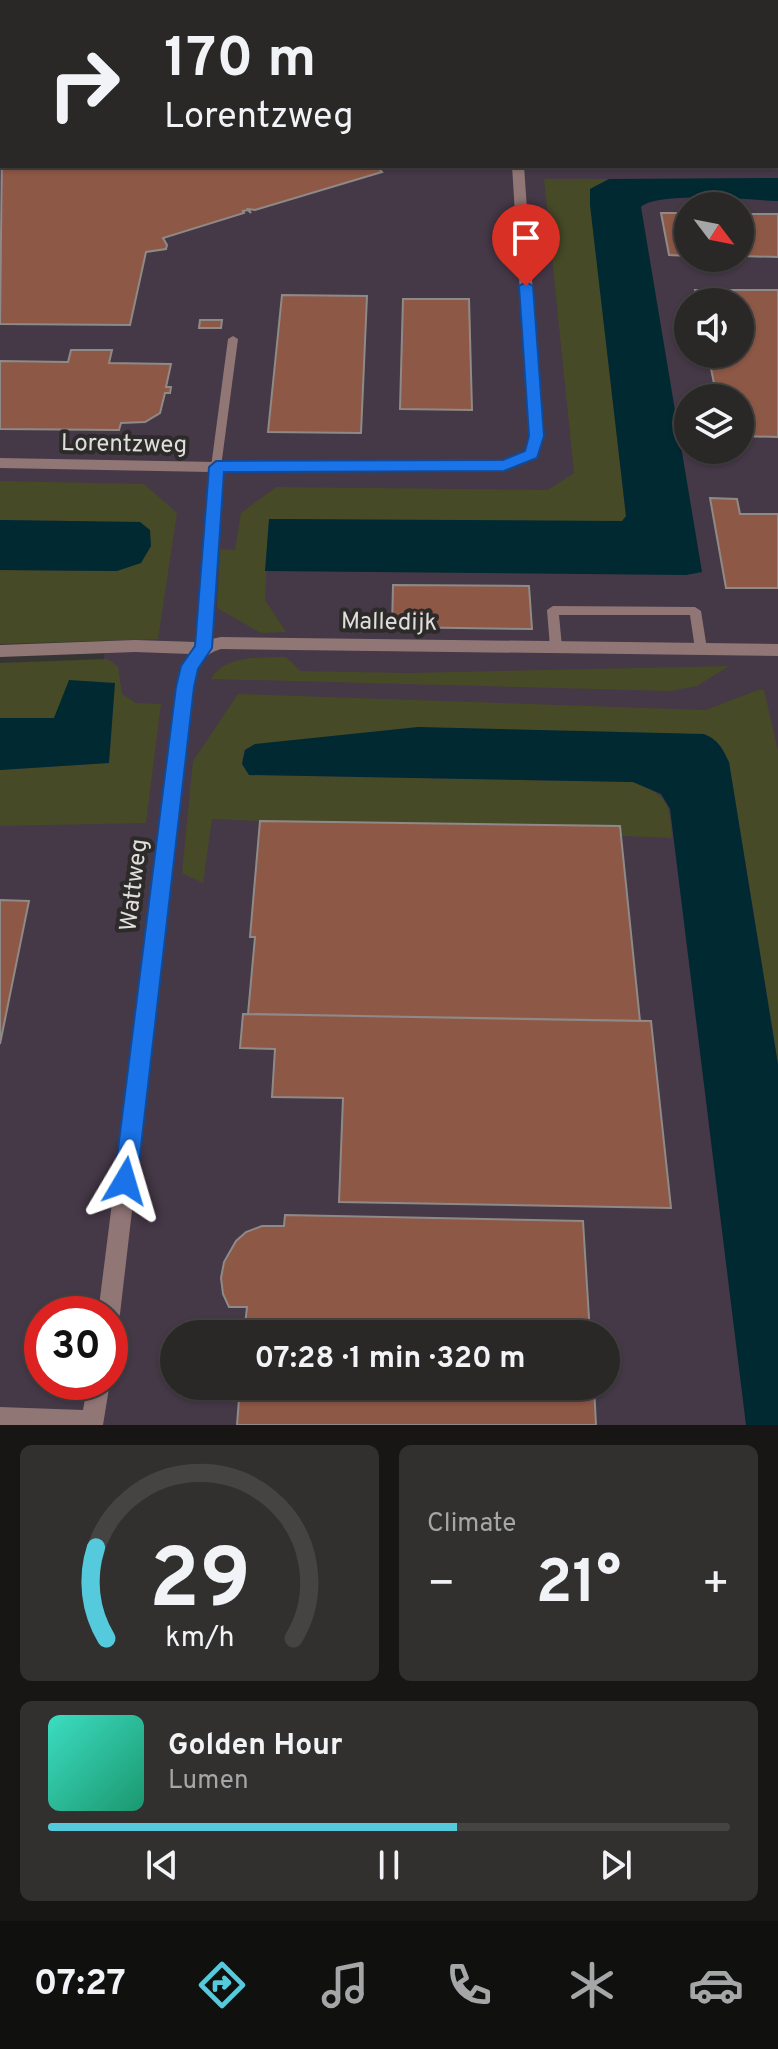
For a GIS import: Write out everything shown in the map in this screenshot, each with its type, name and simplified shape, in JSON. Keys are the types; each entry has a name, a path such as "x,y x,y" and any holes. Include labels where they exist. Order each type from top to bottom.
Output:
{"street":[{"name":"Lorentzweg","path":"0,463 216,467 504,466 532,454 536,436 518,168"},
{"name":"Wattweg","path":"111,1296 185,687 190,666 203,648 216,467"},
{"name":"Malledijk","path":"0,651 135,646 203,648 221,643 778,650"},
{"path":"0,1418 93,1423 96,1400"}],"lane":[{"path":"216,467 233,339"},
{"path":"556,647 553,610 695,611 701,649"}],"shaded area":[{"path":"0,168 778,168 778,1425 0,1425 0,744 91,732 123,546 0,544"}],"green space":[{"path":"544,179 609,179 590,189 626,517 622,522 606,523 269,519 265,600 286,632 261,633 217,608 220,549 235,550 241,513 276,487 548,490 574,473"},
{"path":"0,481 144,484 177,513 158,639 0,644 0,570 117,571 140,522 0,520"},
{"path":"286,657 300,671 407,673 729,666 697,686 670,691 211,679 235,661"},
{"path":"107,659 118,666 122,694 136,703 161,704 146,823 0,826 0,770 108,763 56,714 54,718 0,718 0,663"},
{"path":"764,690 778,751 778,1064 729,762 255,744 244,750 242,764 249,775 633,782 653,791 664,801 670,816 672,838 212,819 203,883 182,873 193,761 238,694 706,710"}],"water":[{"path":"778,178 778,201 754,200 754,192 674,192 674,199 641,207 674,404 674,464 684,464 702,572 686,575 265,571 269,519 622,521 626,516 590,205 590,189 609,179"},
{"path":"0,520 140,522 150,530 151,546 141,563 117,571 0,570"},
{"path":"69,680 115,683 109,763 0,770 0,718 54,718"},
{"path":"418,727 704,734 722,748 729,762 778,1064 778,1425 746,1425 670,809 661,794 633,782 249,775 242,764 245,750 255,744"}],"building":[{"path":"2,168 378,168 382,172 255,210 248,209 251,213 243,211 163,238 166,249 146,252 130,325 0,324"},
{"path":"661,213 674,213 674,255 669,255"},
{"path":"754,214 778,214 778,257 754,256"},
{"path":"754,290 778,290 778,437 754,436 754,384 714,384 711,368 754,368"},
{"path":"282,295 367,296 361,433 268,432"},
{"path":"403,299 469,299 472,410 400,409"},
{"path":"200,320 222,320 221,328 199,328"},
{"path":"71,350 112,350 109,363 171,364 166,387 171,387 170,393 165,393 160,413 145,422 121,423 119,430 0,429 0,361 68,362"},
{"path":"710,498 737,499 740,514 778,514 778,588 726,588"},
{"path":"393,585 529,586 532,629 392,627"},
{"path":"260,821 620,826 640,1021 248,1014 255,937 250,937"},
{"path":"0,900 29,901 0,1044"},
{"path":"243,1014 651,1021 671,1208 339,1202 343,1098 272,1097 275,1049 240,1048"},
{"path":"285,1215 583,1221 589,1320 246,1320 247,1307 229,1307 223,1294 221,1278 224,1262 236,1241 246,1232 262,1226 284,1226"},
{"path":"239,1400 595,1400 596,1425 237,1425"}],"route":[{"path":"125,1181 185,687 190,666 203,648 216,467 504,466 532,454 536,436 526,286"}]}
